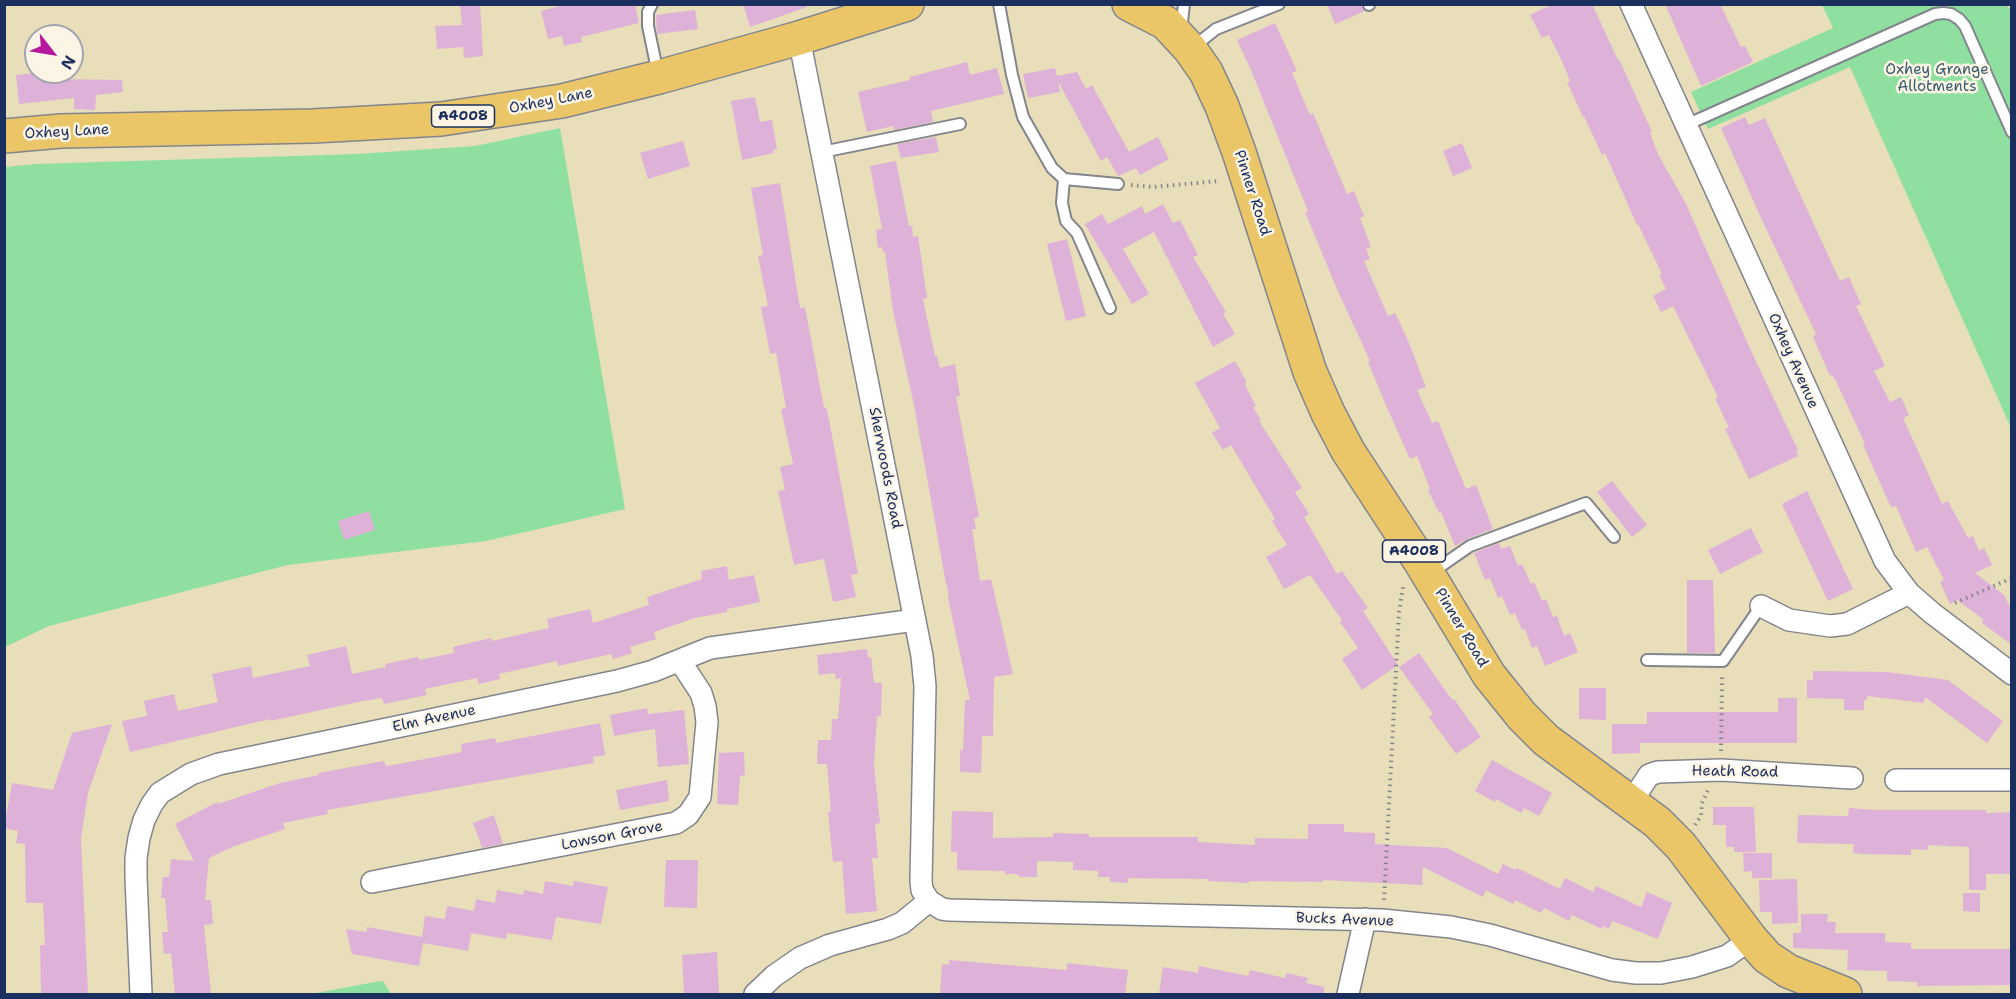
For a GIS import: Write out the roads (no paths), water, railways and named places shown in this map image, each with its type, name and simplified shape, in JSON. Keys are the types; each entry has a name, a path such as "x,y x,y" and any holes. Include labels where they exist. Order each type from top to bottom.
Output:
{"main road":[{"name":"Pinner Road","path":"1129,4 1166,23 1185,43 1206,72 1222,106 1246,173 1310,372 1328,413 1348,451 1424,568 1489,675 1522,716 1546,740 1632,801 1681,846 1767,957 1788,971 1845,994"},
{"name":"Oxhey Lane","path":"4,136 61,131 313,126 441,119 562,101 659,77 799,38 897,6"}],"street":[{"name":"Oxhey Avenue","path":"1631,4 1885,561 1909,593 2012,674"},
{"name":"Sherwoods Road","path":"799,38 915,620 925,686 921,881 922,890 929,901"},
{"path":"1761,606 1789,620 1830,626 1847,624 1909,593"},
{"name":"Elm Avenue","path":"141,994 136,878 137,848 144,820 160,793 191,774 219,764 617,681 680,661 710,648 915,620"},
{"name":"Lowson Grove","path":"372,882 676,823 688,815 700,797 707,722 701,693 680,661"},
{"name":"Heath Road","path":"1632,801 1649,775 1658,772 1721,770 1852,778"},
{"path":"1896,780 2012,780"},
{"path":"755,994 774,976 800,958 830,945 888,930 902,923 929,901"},
{"name":"Bucks Avenue","path":"929,901 948,910 1373,920 1451,927 1490,935 1612,970 1636,973 1660,973 1692,968 1727,956 1751,939"},
{"path":"1348,994 1373,920"}],"lane":[{"path":"652,4 648,12 648,26 659,77"},
{"path":"999,4 1012,75 1023,117 1052,168 1064,179 1118,184"},
{"path":"1184,4 1185,43 1279,4"},
{"path":"1686,125 1935,14 1943,13 1951,14 1965,26 2012,132"},
{"path":"822,152 960,124"},
{"path":"1064,179 1062,203 1066,221 1077,233 1110,308"},
{"path":"1424,568 1470,546 1586,503 1614,537"},
{"path":"1647,660 1723,661 1761,606"}],"park label":[{"name":"Oxhey Grange Allotments","path":"1937,78"}]}
